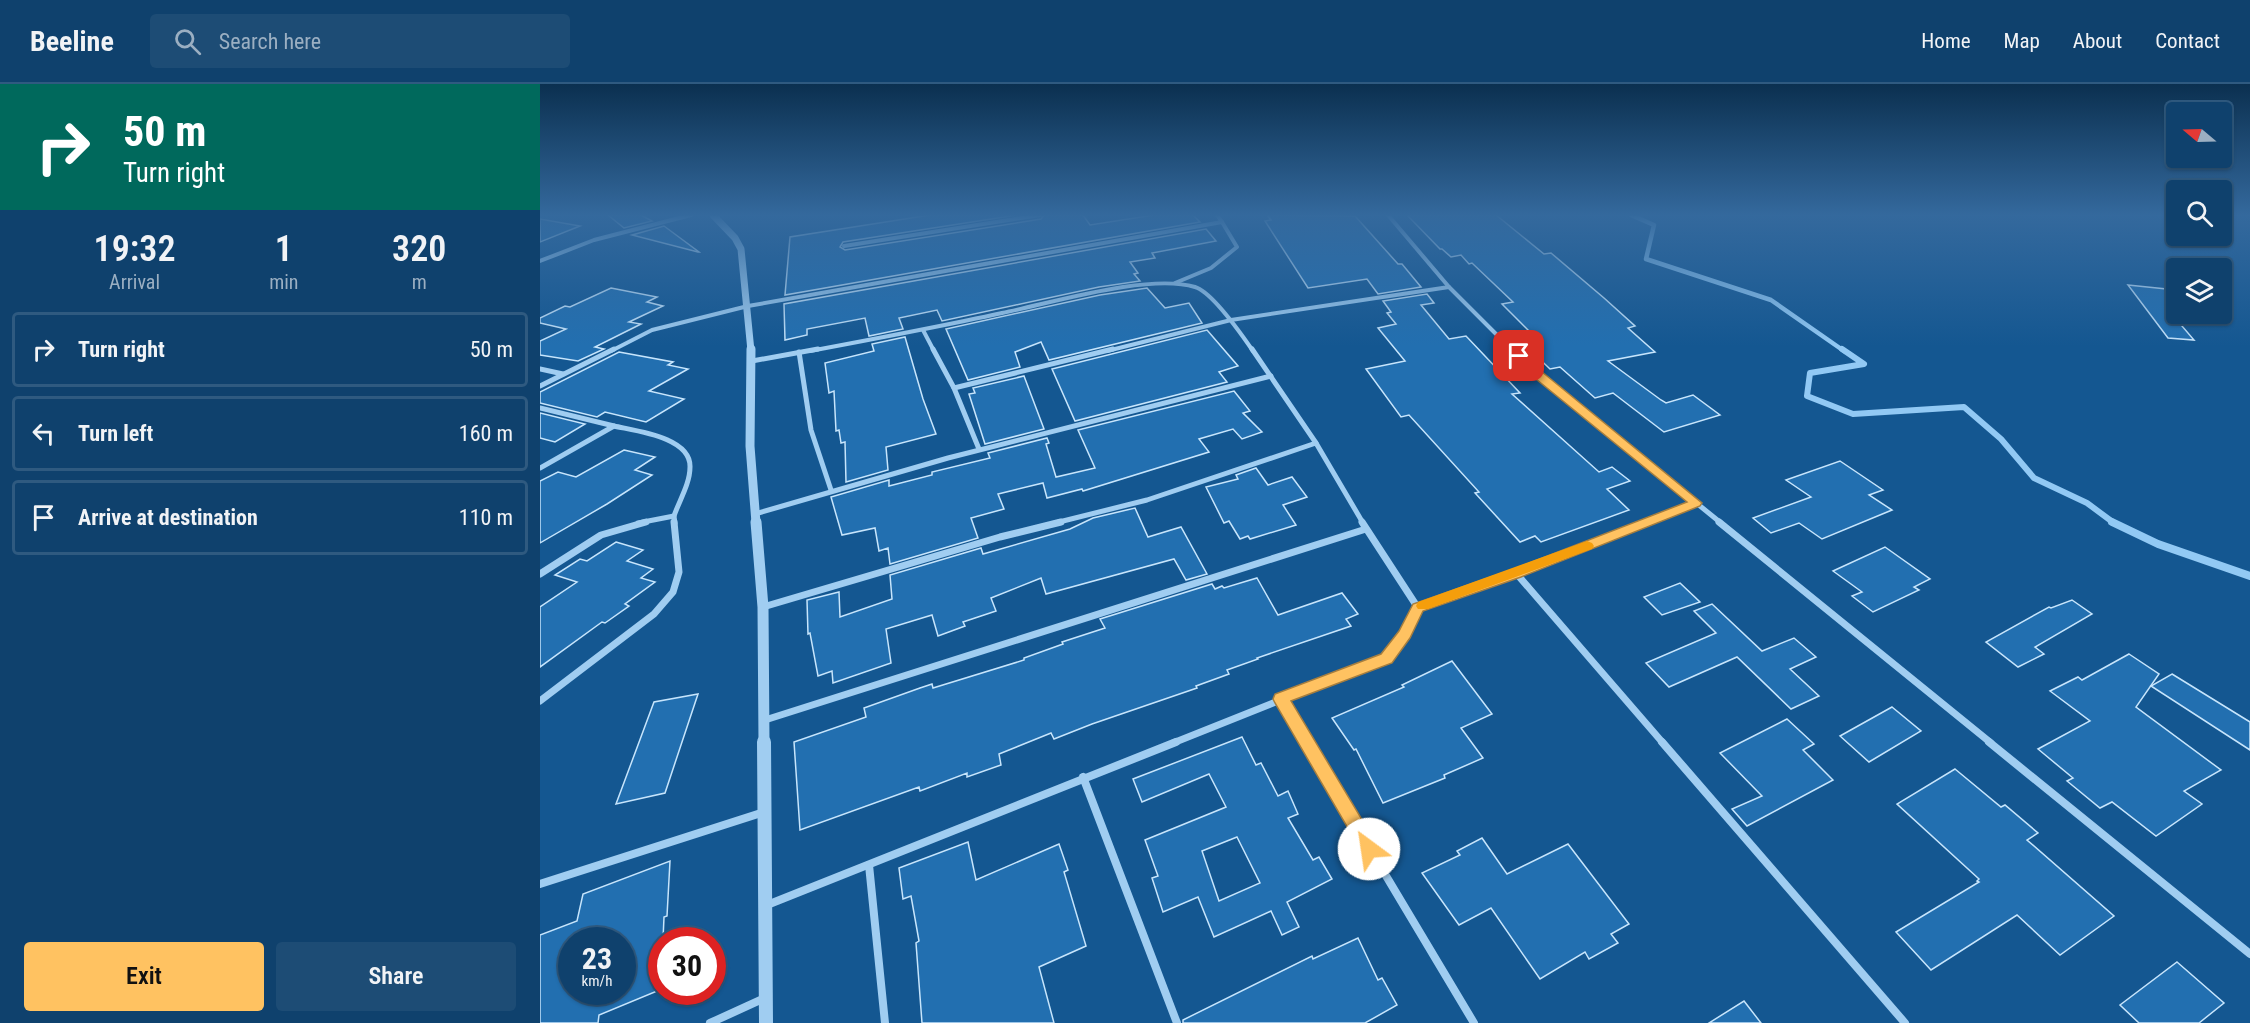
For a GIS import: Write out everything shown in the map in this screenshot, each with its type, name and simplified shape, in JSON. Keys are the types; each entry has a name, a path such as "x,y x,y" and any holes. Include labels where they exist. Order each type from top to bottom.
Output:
{"street":[{"path":"742,259 752,361 750,446 763,607 766,1023"},
{"path":"540,386 652,330 747,306 1014,259"},
{"path":"1174,283 1211,268 1222,259"},
{"path":"1426,259 1449,286 1535,372 2250,954"},
{"path":"752,361 923,330 1137,285 1174,283 1197,288 1231,320 1271,376 1316,443 1366,529 1418,608"},
{"path":"954,388 1231,320 1449,286"},
{"path":"923,330 954,388 979,449"},
{"path":"799,352 811,429 831,490"},
{"path":"540,369 563,374"},
{"path":"754,514 979,449 1271,376"},
{"path":"540,408 674,443 688,456 690,466 674,516 679,572 672,592 654,614 540,701"},
{"path":"540,468 614,426"},
{"path":"763,607 1000,537 1147,500 1316,443"},
{"path":"766,905 1386,658 1405,634 1418,608 1516,573 1696,503"},
{"path":"540,574 601,536 633,524 674,516"},
{"path":"765,720 1366,529"},
{"path":"1516,573 1905,1023"},
{"path":"1281,699 1474,1023"},
{"path":"1083,777 1177,1023"},
{"path":"540,884 764,812"},
{"path":"869,865 885,1023"},
{"path":"710,1023 766,998"}],"building":[{"path":"788,259 991,259 785,295"},
{"path":"1038,259 1150,259 1130,262 1138,273 1134,274 1140,281 1099,287 942,321 937,310 899,318 903,329 869,336 865,318 807,329 807,335 785,340 784,304"},
{"path":"1289,259 1393,259 1398,264 1402,264 1421,287 1378,294 1367,279 1308,288"},
{"path":"1464,259 1558,259 1635,326 1628,328 1655,352 1608,361 1666,403 1693,395 1720,415 1664,432 1613,393 1595,398 1560,367 1550,369 1522,342 1537,339 1502,304 1513,302 1472,263 1469,264"},
{"path":"2128,285 2166,289 2166,324 2180,324 2194,340 2168,338"},
{"path":"611,288 657,297 647,302 663,306 629,322 641,324 595,347 604,349 578,361 540,355 540,341 566,329 540,323 540,318"},
{"path":"1147,288 1165,308 1189,303 1202,323 1049,360 1041,342 1015,352 1020,367 968,380 946,329 1100,295"},
{"path":"1427,294 1434,303 1421,305 1449,339 1466,336 1520,393 1512,394 1599,472 1612,467 1630,481 1607,489 1629,510 1541,542 1535,536 1520,542 1475,493 1479,492 1409,415 1401,417 1366,369 1405,361 1378,328 1396,324 1387,313 1391,312 1383,301"},
{"path":"1207,330 1238,366 1219,372 1227,382 1075,421 1052,369"},
{"path":"905,337 936,434 886,447 888,470 846,482 845,442 841,443 839,430 836,431 834,391 829,393 825,363 874,351 872,344"},
{"path":"619,352 673,362 668,365 688,369 649,391 684,399 646,422 605,412 597,417 540,403 540,392"},
{"path":"1024,376 1044,429 985,444 969,394 975,393 973,388"},
{"path":"1234,391 1250,411 1243,413 1262,432 1242,439 1233,429 1199,439 1209,452 1083,491 1082,489 1047,498 1043,483 998,494 1004,509 971,518 978,538 890,564 888,548 879,551 875,528 842,535 831,497 889,480 889,486 932,475 932,472 990,458 988,453 1047,438 1049,443 1046,444 1056,477 1095,468 1078,430"},
{"path":"540,413 585,424 555,442 540,438"},
{"path":"624,450 655,457 635,470 652,475 540,543 540,481 558,472 576,477"},
{"path":"1840,461 1883,490 1869,495 1892,510 1822,539 1799,523 1771,533 1753,518 1811,497 1786,480"},
{"path":"1256,468 1268,485 1292,477 1307,497 1283,505 1296,525 1250,539 1248,536 1240,539 1229,521 1224,523 1206,487 1238,479 1236,475"},
{"path":"1135,508 1148,537 1181,527 1207,574 1186,580 1174,559 1046,594 1041,578 991,598 996,611 963,622 965,626 938,636 932,615 886,629 891,663 833,683 832,671 818,676 810,633 808,634 807,600 839,592 840,617 892,599 890,575 981,548 983,554 1070,529 1093,518"},
{"path":"616,542 643,550 627,561 653,569 641,578 655,582 625,604 629,606 605,623 602,622 540,667 540,607 577,582 555,575 580,559 587,561"},
{"path":"1885,547 1930,579 1914,587 1919,590 1873,612 1852,596 1862,592 1833,571"},
{"path":"1257,578 1278,615 1342,593 1358,614 1346,619 1351,626 1227,670 1229,674 1196,686 1197,688 1054,739 1051,733 999,754 1001,765 967,777 967,773 920,791 919,787 800,830 794,742 866,717 864,708 932,684 933,688 1024,660 1024,658 1063,644 1062,642 1105,628 1100,619 1212,584 1215,589 1222,586 1224,588"},
{"path":"1680,583 1700,602 1662,615 1644,597"},
{"path":"2072,600 2092,614 2035,647 2044,654 2018,667 1986,642 2049,607"},
{"path":"1712,604 1762,651 1794,638 1816,657 1790,669 1819,696 1791,709 1737,657 1669,687 1646,663 1716,633 1694,611"},
{"path":"2129,654 2159,674 2136,707 2221,770 2184,791 2202,804 2156,836 2112,802 2100,808 2067,781 2073,778 2038,749 2090,721 2050,691 2078,677 2082,680"},
{"path":"1452,661 1492,714 1461,728 1483,758 1444,775 1445,778 1383,803 1356,749 1354,750 1332,718 1404,687 1402,685"},
{"path":"2172,674 2250,722 2250,750 2151,686"},
{"path":"698,694 665,793 616,804 654,702"},
{"path":"1892,707 1921,731 1869,762 1840,736"},
{"path":"1787,719 1814,744 1803,750 1833,780 1747,826 1732,809 1762,796 1720,753"},
{"path":"1242,737 1256,765 1261,763 1278,796 1288,791 1298,814 1288,818 1313,860 1319,857 1332,879 1287,902 1299,927 1282,935 1271,911 1214,937 1198,897 1163,912 1152,878 1158,876 1145,840 1226,807 1209,774 1142,802 1133,779","holes":["1237,837 1260,883 1219,901 1202,851"]},
{"path":"1955,769 2001,807 2005,805 2038,833 2027,840 2114,916 2060,955 2017,915 1931,970 1896,932 1979,882 1977,881 1979,879 1897,804"},
{"path":"1482,838 1507,874 1568,844 1629,924 1611,934 1618,943 1589,959 1585,952 1540,979 1491,908 1459,925 1422,873 1460,855 1457,851"},
{"path":"968,842 976,880 1059,844 1068,870 1064,872 1086,946 1039,967 1054,1023 922,1023 916,943 919,941 911,896 903,899 899,868"},
{"path":"670,861 667,916 664,917 664,927 648,927 648,995 636,1000 636,927 561,927 577,921 583,894"},
{"path":"558,928 558,1005 623,1005 599,1015 598,1023 540,1023 540,935"},
{"path":"1358,938 1378,980 1382,978 1397,1005 1365,1023 1183,1023 1183,1020 1312,956 1313,959"},
{"path":"2177,962 2224,1003 2199,1023 2139,1023 2120,1005"},
{"path":"1744,1001 1761,1023 1709,1023"}],"waterway":[{"path":"1646,259 1771,300 1844,351"},
{"path":"1842,349 1864,364 1810,373 1807,396 1853,414 1964,407 2001,439 2034,478 2087,503 2114,523"},
{"path":"2114,523 2158,544 2250,576"}],"slow traffic":[{"path":"1423,606 1587,546"}],"route":[{"path":"1369,849 1281,699 1386,658 1405,634 1418,608 1516,573 1696,503 1535,372 1519,356"}]}
